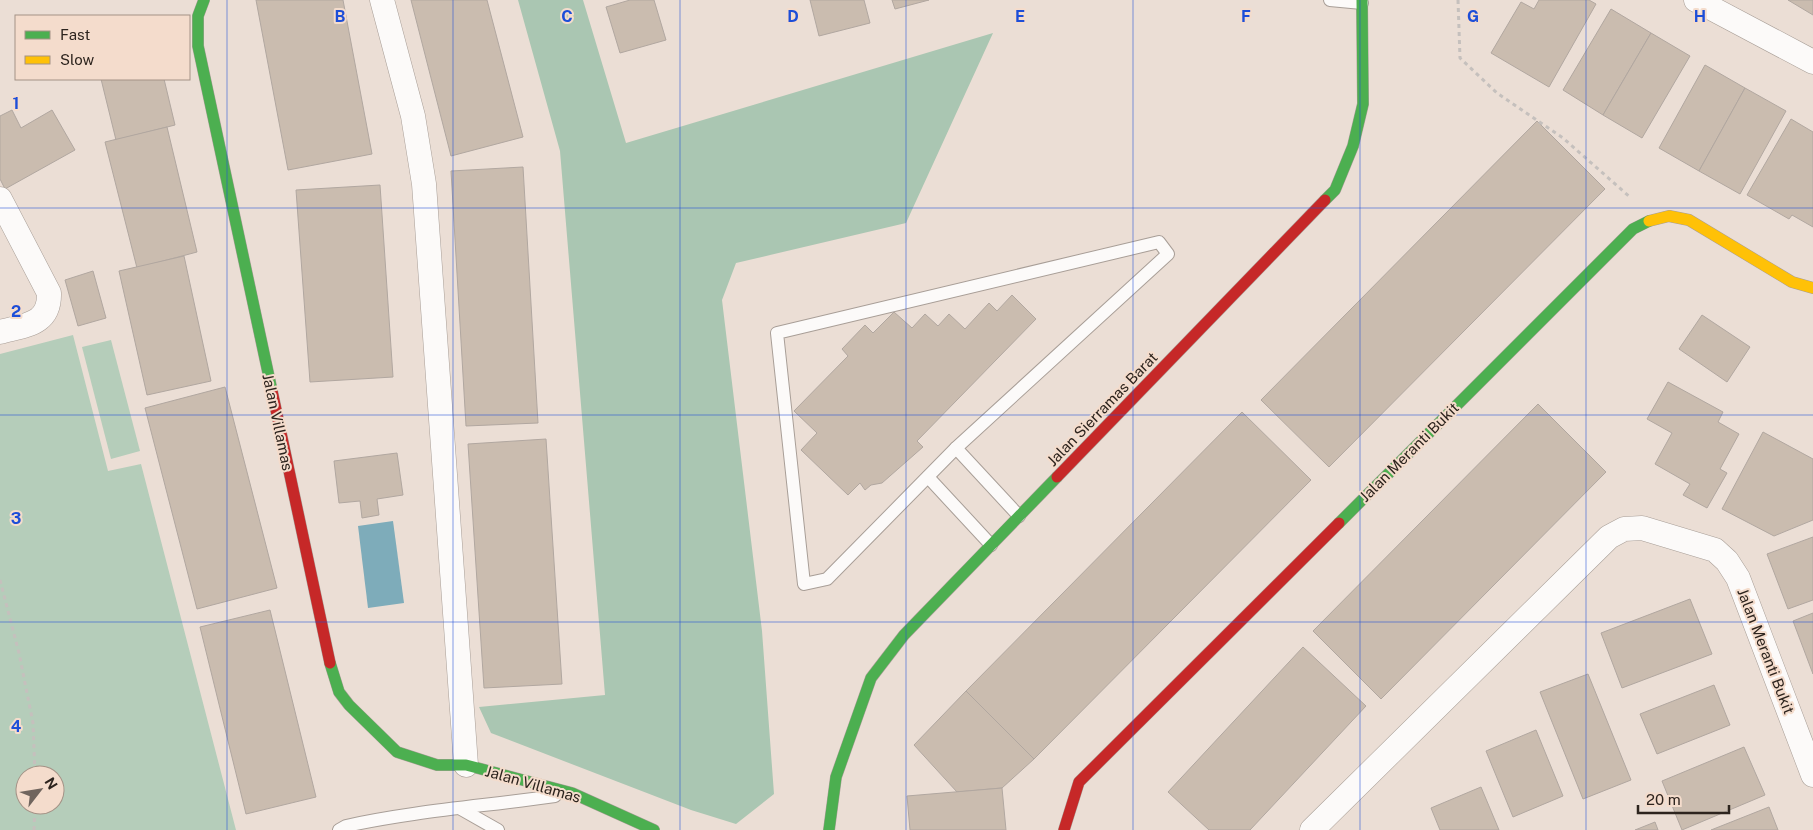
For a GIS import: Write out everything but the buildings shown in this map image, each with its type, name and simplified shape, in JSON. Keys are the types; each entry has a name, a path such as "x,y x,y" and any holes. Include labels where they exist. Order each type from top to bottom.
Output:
{"street":[{"name":"Jalan Villamas","path":"204,0 198,16 198,46 333,678 339,692 349,705 397,752 437,765 466,765 572,793 654,830"},
{"name":"Jalan Villamas","path":"382,0 413,116 424,184 466,765"},
{"path":"1696,0 1813,62"},
{"name":"Jalan Sierramas Barat","path":"829,830 836,777 871,678 904,635 1335,190 1353,146 1363,104 1362,2"},
{"path":"0,199 49,293 49,304 46,312 40,319 0,332"},
{"name":"Jalan Meranti Bukit","path":"1064,830 1079,782 1633,230 1652,219 1669,216 1689,220 1792,282 1813,288"},
{"name":"Jalan Meranti Bukit","path":"1312,830 1610,537 1624,529 1642,528 1715,550 1727,561 1738,578 1813,775"}],"lane":[{"path":"1330,0 1362,2"},
{"path":"1159,242 1168,254 956,448 827,579 804,584 777,332 1159,242"},
{"path":"956,448 1019,516"},
{"path":"928,477 991,544"},
{"path":"339,830 346,826 391,816 461,809 572,793"},
{"path":"461,809 498,830"}],"path":[{"path":"1458,0 1460,58 1497,94 1563,138 1619,185 1652,219"},
{"path":"0,580 19,653 33,723 35,765"},
{"path":"34,830 35,815"}],"green space":[{"path":"518,0 583,0 626,143 993,33 906,223 736,263 722,300 762,631 774,794 736,824 691,810 491,733 479,707 605,695 560,151"},
{"path":"73,335 108,471 141,464 236,830 0,830 0,354"},
{"path":"111,340 140,451 111,459 82,347"}],"water":[{"path":"393,521 404,603 368,608 358,526"}],"traffic: fast":[{"path":"204,0 198,16 198,46 272,391"},
{"path":"1325,200 1335,190 1353,146 1363,104 1362,0"},
{"path":"1339,523 1633,229 1649,221"},
{"path":"829,830 836,777 871,678 904,635 1057,477"},
{"path":"330,663 339,692 349,705 397,752 437,765 466,765 572,793 654,830"}],"traffic: slow":[{"path":"1649,221 1669,216 1689,220 1792,282 1813,288"}],"traffic: jam":[{"path":"1057,477 1325,200"},
{"path":"272,391 330,663"},
{"path":"1064,830 1079,782 1339,523"}]}
